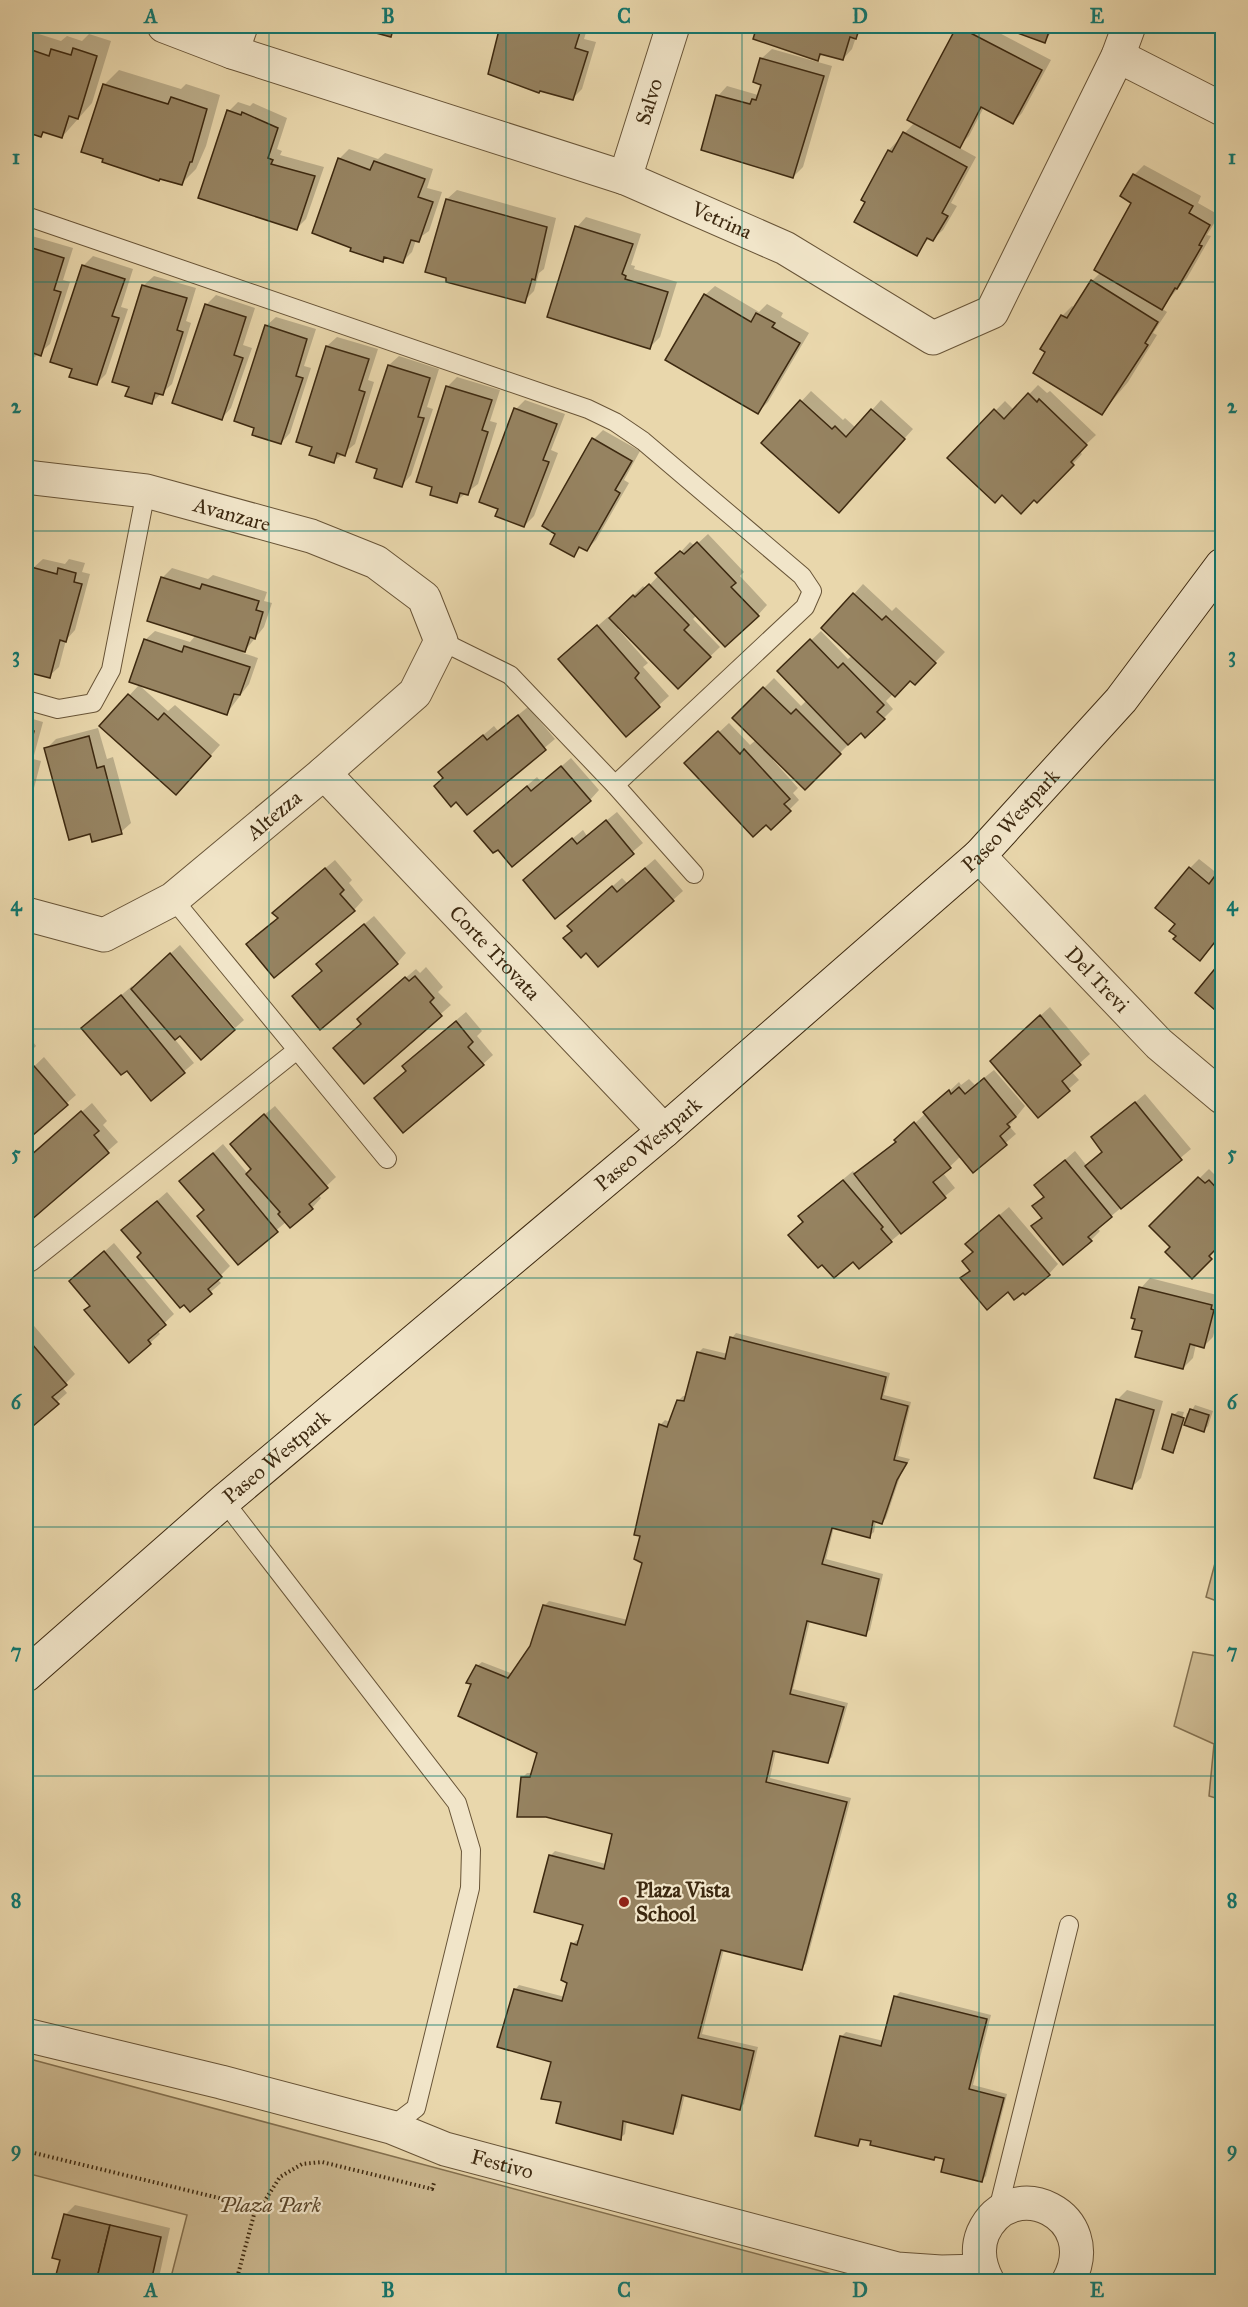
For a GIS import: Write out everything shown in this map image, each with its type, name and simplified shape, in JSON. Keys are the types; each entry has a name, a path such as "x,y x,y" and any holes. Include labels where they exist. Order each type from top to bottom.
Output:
{"street":[{"name":"Vetrina","path":"164,26 237,39 625,178 785,248 933,338 992,312 1118,56"},
{"name":"Salvo","path":"625,178 673,26"},
{"path":"1129,26 1118,56 1222,110"},
{"name":"Avanzare","path":"26,477 146,491 311,536 376,561 424,598 441,641"},
{"name":"Paseo Westpark","path":"26,1675 224,1501 664,1131 979,856 1121,700 1222,566"},
{"name":"Altezza","path":"26,914 104,934 173,899 324,773 415,693 441,641"},
{"name":"Corte Trovata","path":"324,773 664,1131"},
{"name":"Del Trevi","path":"979,856 1159,1044 1222,1097"},
{"name":"Festivo","path":"26,2034 391,2127 445,2149 897,2269 985,2276 980,2240 987,2226 997,2214"},
{"path":"997,2214 1011,2206 1026,2204 1042,2205 1056,2211 1075,2235 1078,2252 1075,2269 1068,2282"}],"lane":[{"path":"26,216 588,409 615,422 643,441 801,576 812,591 805,607 615,785"},
{"path":"26,700 58,709 93,703 111,670 146,491"},
{"path":"441,641 510,675 615,785 694,874"},
{"path":"173,899 387,1159"},
{"path":"26,1256 31,1262 297,1050"},
{"path":"224,1501 457,1803 471,1850 470,1888 416,2108 391,2127"},
{"path":"997,2214 1069,1924"}],"path":[{"path":"26,2151 260,2208 280,2177 302,2164 322,2162 432,2189 445,2149"},
{"path":"236,2282 256,2207"}],"green space":[{"path":"1222,1537 1222,1603 1206,1597"},
{"path":"1193,1652 1222,1657 1222,1800 1209,1796 1214,1744 1174,1726"},
{"name":"Plaza Park","path":"26,2058 858,2281 170,2281 187,2215 26,2173"}],"building":[{"path":"350,26 394,26 391,37"},
{"path":"500,26 582,26 575,48 588,52 573,100 540,91 539,93 488,74"},
{"path":"757,26 860,26 856,39 850,37 843,60 820,54 818,61 753,39"},
{"path":"957,26 1042,70 1013,124 981,107 960,148 907,120"},
{"path":"998,26 1051,26 1045,43"},
{"path":"26,48 49,56 51,49 71,55 73,48 97,56 78,119 69,116 62,138 43,132 41,137 26,132"},
{"path":"760,58 824,76 793,178 701,150 716,95 750,104 752,99 756,100 761,85 753,82"},
{"path":"103,84 168,104 171,97 207,109 192,162 190,162 182,185 160,179 159,181 102,162 103,159 81,152"},
{"path":"227,110 241,115 242,112 278,128 268,158 273,160 271,164 315,176 297,230 198,198"},
{"path":"903,132 967,167 942,213 948,216 933,241 927,238 917,256 854,222 865,202 861,200 888,150 892,152"},
{"path":"338,158 370,170 374,161 425,179 418,197 433,202 419,242 411,240 403,263 384,257 383,262 350,251 351,248 312,233"},
{"path":"1133,174 1193,206 1189,213 1210,225 1199,245 1202,246 1162,310 1094,270 1131,203 1120,196"},
{"path":"446,199 547,227 535,280 532,279 525,303 446,282 446,278 425,272"},
{"path":"575,226 633,244 622,274 626,276 625,279 668,292 650,349 547,317"},
{"path":"26,246 64,258 54,290 61,292 41,356 33,353 29,364 26,363"},
{"path":"82,265 125,279 112,316 119,318 97,385 69,377 72,369 50,362"},
{"path":"1091,280 1158,322 1145,343 1148,345 1102,415 1033,373 1045,352 1040,349 1061,315 1067,318"},
{"path":"142,285 187,298 177,330 183,332 163,395 155,393 152,404 125,396 129,387 112,382"},
{"path":"704,294 751,322 756,313 775,323 772,327 800,343 758,414 665,360"},
{"path":"205,304 246,317 234,355 243,358 222,420 172,403"},
{"path":"265,325 307,339 296,376 303,378 281,444 252,435 254,428 234,421"},
{"path":"326,346 369,359 359,390 365,392 345,456 337,453 334,463 309,455 312,447 296,442"},
{"path":"388,365 430,378 418,417 424,418 402,487 374,478 377,469 356,462"},
{"path":"446,386 492,400 482,430 488,432 468,495 460,493 457,503 430,495 432,487 416,482"},
{"path":"1028,393 1037,402 1039,399 1087,445 1071,462 1074,465 1037,503 1034,500 1021,514 1002,495 995,503 947,458 994,409 1004,419"},
{"path":"800,400 832,429 835,426 846,437 871,409 905,439 839,513 761,443"},
{"path":"514,408 557,424 543,460 549,462 524,527 495,516 498,509 479,502"},
{"path":"592,438 632,461 615,490 620,493 587,551 579,547 574,557 550,544 555,534 542,526"},
{"path":"697,542 736,583 731,587 759,616 725,647 655,573 680,551 684,554"},
{"path":"31,567 57,574 58,568 76,573 74,582 82,584 66,642 60,640 50,678 26,672 26,591"},
{"path":"161,577 200,589 202,584 259,601 256,610 263,612 255,639 250,637 245,652 147,621"},
{"path":"649,584 689,625 684,630 711,657 678,689 609,618 633,595 635,597"},
{"path":"853,593 882,620 886,616 936,663 915,685 910,681 895,697 821,628"},
{"path":"597,625 639,673 635,678 660,707 626,737 558,659"},
{"path":"144,639 182,652 184,646 250,667 240,695 234,694 227,715 129,682"},
{"path":"810,639 838,668 843,663 884,705 877,712 885,719 865,738 861,733 848,745 777,671"},
{"path":"763,687 791,714 796,709 841,754 805,790 732,718"},
{"path":"128,694 158,720 164,713 211,756 176,795 99,726"},
{"path":"518,715 546,750 467,815 456,802 451,807 434,786 443,778 438,772 483,735 487,740"},
{"path":"26,729 34,731 26,763"},
{"path":"718,731 740,754 744,749 790,799 784,804 791,811 771,830 766,825 753,837 684,763"},
{"path":"89,736 97,768 104,766 122,834 92,842 90,834 69,840 44,748"},
{"path":"561,766 591,801 512,867 498,850 493,853 474,831 527,786 531,791"},
{"path":"26,768 32,770 26,798"},
{"path":"606,820 634,854 555,919 523,880 572,838 577,844"},
{"path":"1189,867 1209,884 1217,873 1222,878 1222,933 1200,961 1173,939 1176,936 1169,931 1175,924 1155,908"},
{"path":"325,868 344,890 340,894 355,911 274,978 246,944 278,918 272,913"},
{"path":"645,868 674,901 598,967 586,953 581,958 563,938 572,931 567,926 612,886 617,892"},
{"path":"364,924 398,964 320,1030 292,996 322,971 316,964"},
{"path":"170,953 235,1030 201,1060 180,1036 175,1040 131,989"},
{"path":"1222,960 1222,1016 1195,993"},
{"path":"415,976 434,998 430,1002 442,1016 364,1084 333,1048 361,1024 357,1019 405,977 409,981"},
{"path":"121,995 185,1073 151,1101 127,1071 121,1075 81,1028"},
{"path":"1040,1015 1081,1065 1062,1081 1070,1091 1038,1118 990,1061"},
{"path":"456,1021 473,1042 468,1047 484,1065 403,1133 374,1098 406,1071 402,1066"},
{"path":"34,1066 68,1105 26,1141 26,1073"},
{"path":"984,1078 1016,1117 1007,1124 1010,1127 1000,1136 1007,1145 973,1173 923,1112 949,1090 951,1094 959,1087 965,1094"},
{"path":"1135,1102 1182,1160 1121,1209 1085,1166 1102,1152 1091,1137"},
{"path":"81,1111 99,1131 94,1135 109,1153 30,1221 26,1216 26,1167 32,1162 29,1157"},
{"path":"264,1114 328,1188 309,1204 313,1209 290,1228 278,1214 280,1212 246,1174 251,1169 230,1144"},
{"path":"914,1122 951,1168 933,1182 946,1198 901,1234 854,1174 896,1142 894,1140"},
{"path":"213,1153 278,1232 238,1265 197,1216 204,1210 179,1181"},
{"path":"1065,1160 1112,1217 1088,1237 1092,1241 1063,1265 1031,1226 1042,1218 1032,1206 1044,1197 1034,1185"},
{"path":"1198,1177 1205,1183 1209,1180 1222,1194 1222,1209 1218,1213 1222,1218 1222,1243 1209,1256 1212,1259 1192,1279 1165,1252 1170,1247 1149,1226"},
{"path":"843,1180 883,1227 881,1229 892,1242 859,1269 853,1262 834,1278 822,1265 818,1268 788,1235 803,1222 798,1216"},
{"path":"157,1201 222,1277 208,1289 212,1294 190,1312 184,1305 180,1308 137,1257 141,1253 121,1230"},
{"path":"999,1215 1050,1275 1025,1295 1023,1293 1014,1300 1008,1292 987,1310 960,1278 970,1271 962,1261 973,1252 965,1244"},
{"path":"104,1251 166,1325 148,1340 151,1344 129,1363 84,1310 90,1306 69,1281"},
{"path":"1139,1287 1212,1305 1211,1309 1214,1310 1204,1348 1190,1344 1183,1369 1135,1357 1142,1331 1132,1329 1135,1319 1131,1318"},
{"path":"26,1337 67,1385 52,1397 59,1404 26,1432"},
{"path":"730,1337 886,1377 881,1399 908,1406 894,1460 907,1463 897,1480 882,1524 873,1521 870,1538 832,1528 822,1564 879,1579 866,1636 807,1621 790,1694 844,1707 828,1763 773,1751 766,1782 847,1802 802,1970 721,1950 698,2038 754,2051 740,2110 682,2095 673,2134 623,2121 621,2140 556,2123 561,2102 541,2099 551,2062 497,2047 514,1989 562,2001 567,1983 561,1980 571,1943 577,1945 583,1925 534,1912 549,1855 604,1869 612,1834 546,1817 517,1817 521,1777 530,1777 537,1753 458,1716 471,1684 466,1683 476,1665 508,1678 530,1646 543,1605 625,1625 642,1563 634,1559 640,1536 634,1535 659,1424 667,1427 677,1400 684,1401 697,1352 725,1359"},
{"path":"1116,1399 1154,1410 1132,1489 1094,1478"},
{"path":"1190,1409 1209,1415 1204,1432 1184,1425"},
{"path":"1172,1414 1184,1418 1173,1453 1162,1449"},
{"path":"894,1996 987,2019 969,2089 1004,2098 982,2182 941,2172 944,2159 935,2157 934,2160 870,2145 871,2141 860,2139 858,2146 815,2136 840,2036 881,2046"},
{"path":"64,2214 110,2225 96,2282 54,2282 60,2260 52,2258"},
{"path":"110,2225 161,2237 151,2282 96,2282"}],"place":[{"name":"Plaza Vista School","path":"624,1902"}]}
